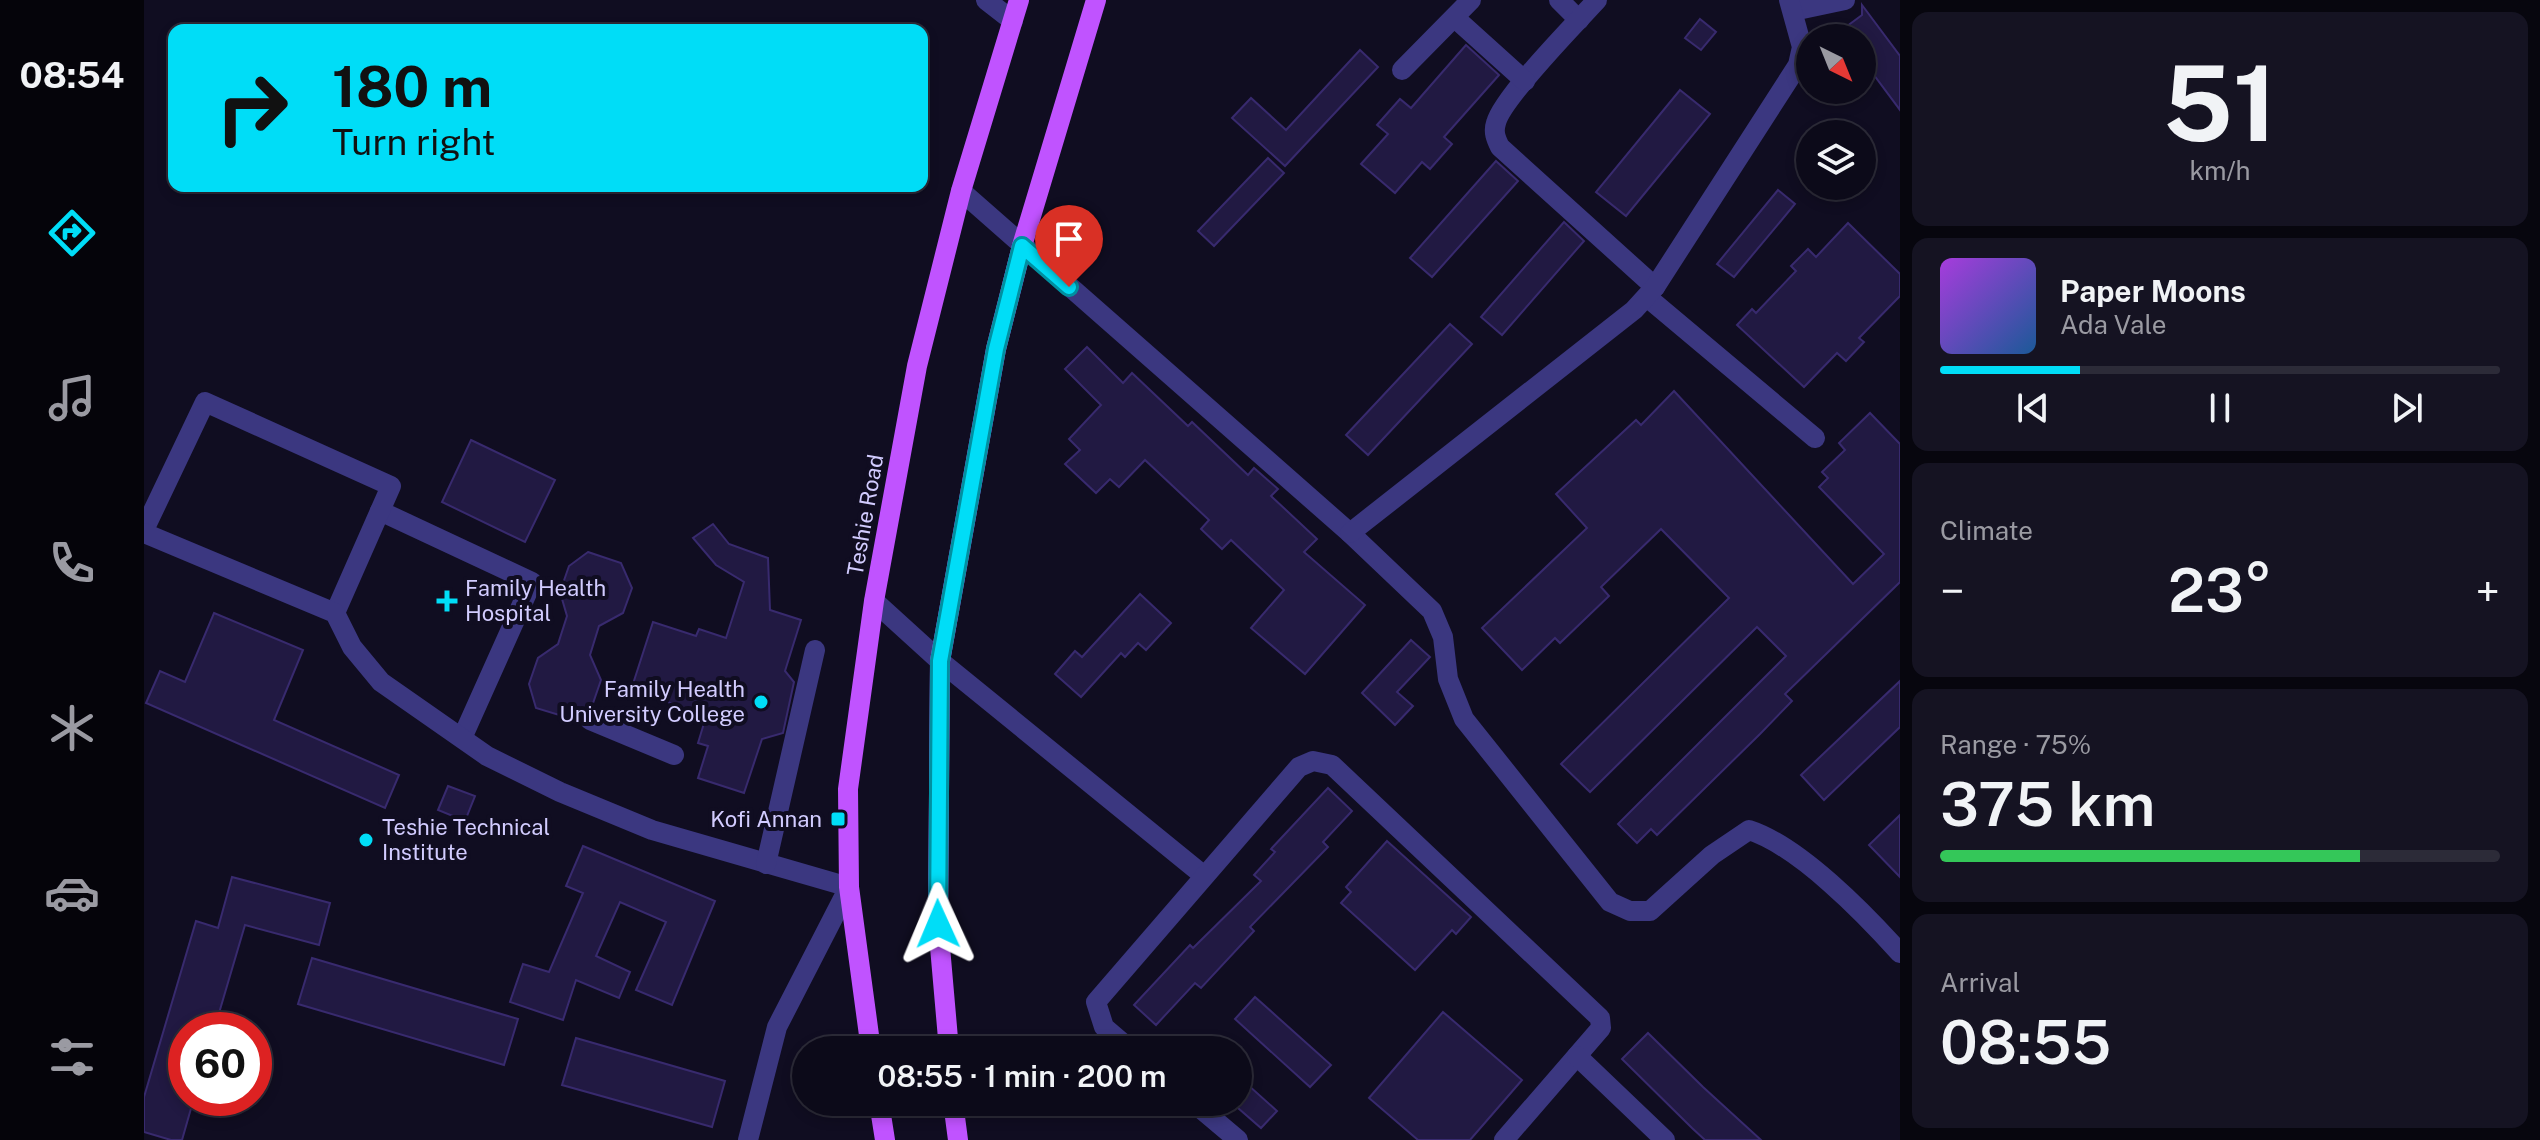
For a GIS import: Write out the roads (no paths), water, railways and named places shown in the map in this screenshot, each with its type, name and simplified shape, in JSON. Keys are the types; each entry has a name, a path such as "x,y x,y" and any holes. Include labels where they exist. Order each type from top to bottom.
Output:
{"main road":[{"name":"Teshie Road","path":"869,1036 849,887 848,789 874,601 917,366 961,191 1019,0"},
{"path":"948,1036 938,924 940,661 996,349 1022,246 1096,0"},
{"path":"881,1116 885,1140"},
{"path":"955,1116 958,1140"}],"lane":[{"path":"986,0 1013,21"},
{"path":"1402,70 1471,0"},
{"path":"1559,0 1579,20"},
{"path":"1597,0 1525,81 1496,119 1494,133 1500,147 1651,292 1815,438"},
{"path":"1350,533 1651,292 1798,65 1802,47 1791,6 1845,0"},
{"path":"1455,18 1525,81"},
{"path":"961,191 1350,533 1432,611 1443,637 1448,679 1464,719 1610,902 1630,911 1650,911 1722,846 1749,830 1772,837 1868,917 1900,953"},
{"path":"335,613 391,486 205,402 144,531 335,613 352,647 381,682 463,736 487,756 560,792 652,830 849,887 777,1027 748,1140"},
{"path":"380,511 532,582 463,736"},
{"path":"874,601 940,661 1203,875"},
{"path":"766,864 815,650"},
{"path":"590,720 674,755"},
{"path":"1115,1036 1104,1027 1096,1002 1299,767 1313,761 1332,765 1600,1018 1601,1028 1504,1140"},
{"path":"1577,1056 1665,1140"},
{"path":"1210,1116 1238,1140"}],"place":[{"name":"Family Health Hospital","path":"447,601"},
{"name":"Family Health University College","path":"761,702"},
{"name":"Kofi Annan","path":"838,819"},
{"name":"Teshie Technical Institute","path":"366,840"}]}
